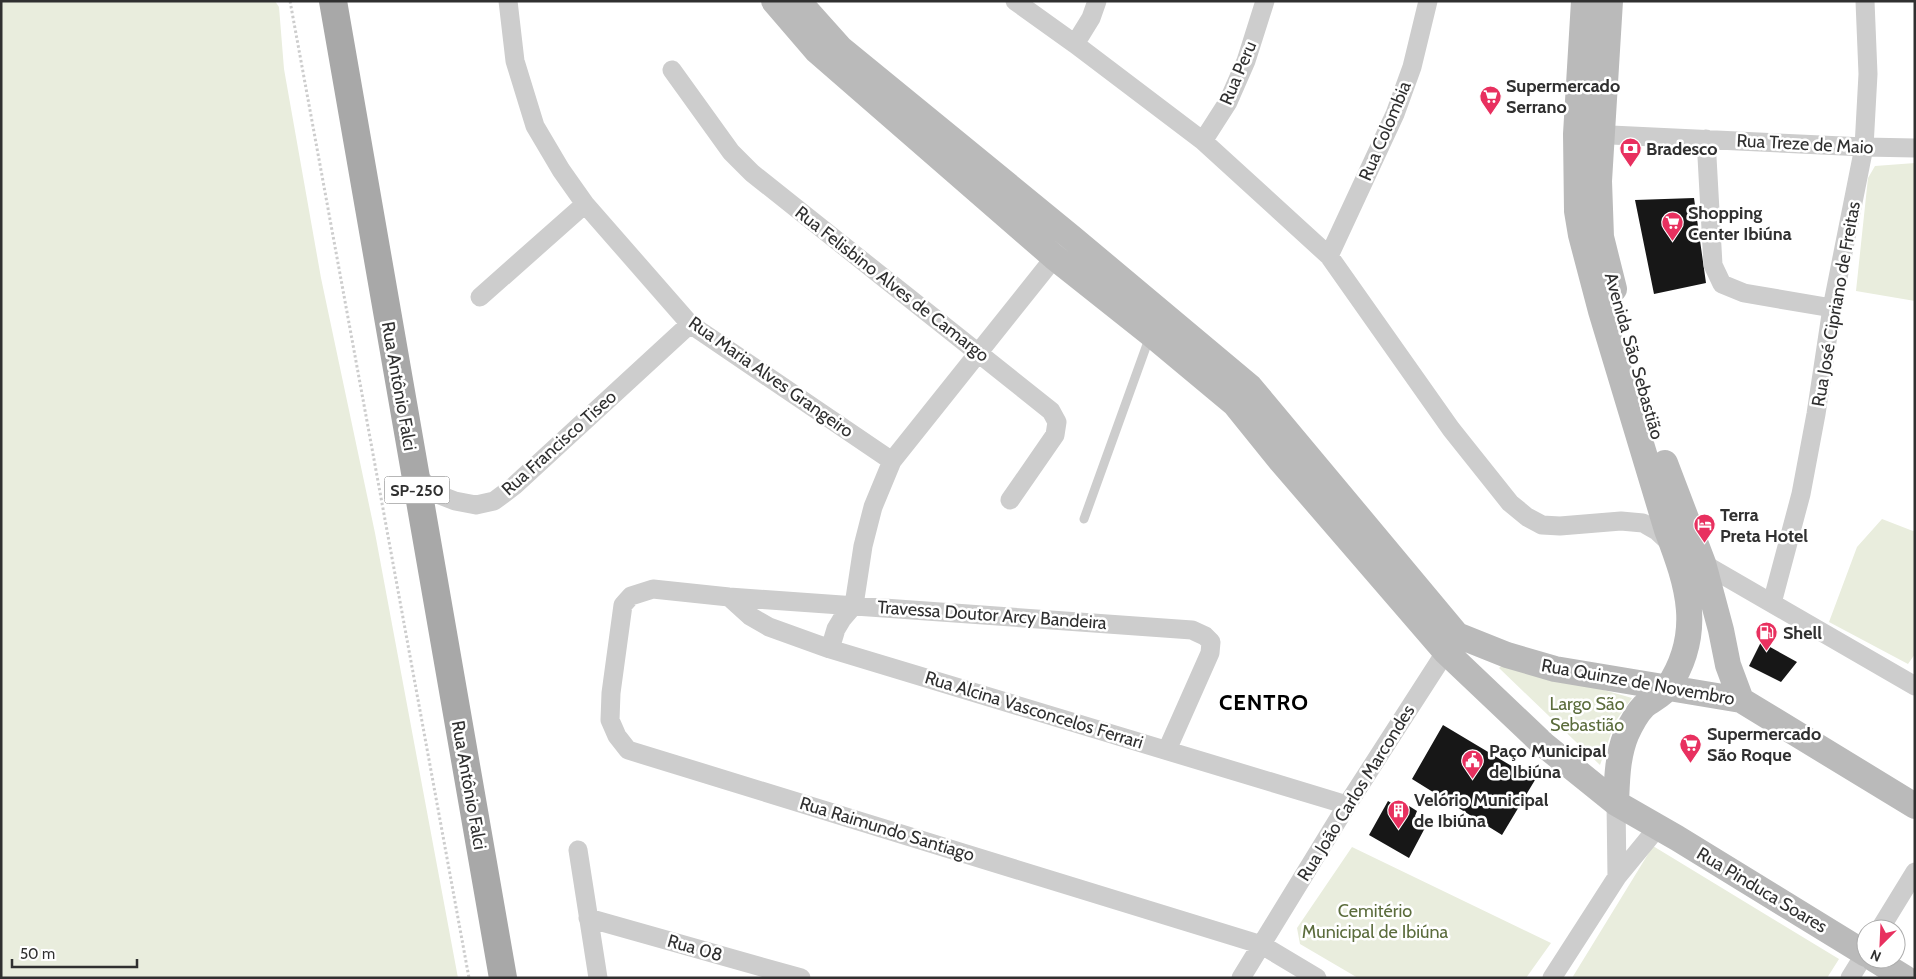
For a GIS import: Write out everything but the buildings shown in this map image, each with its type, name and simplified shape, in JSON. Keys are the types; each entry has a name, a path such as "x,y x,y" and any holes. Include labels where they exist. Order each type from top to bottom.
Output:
{"main road":[{"name":"Rua Antônio Falci","path":"333,1 503,978"},
{"path":"774,1 817,51 1054,258 1156,323"},
{"path":"798,1 840,48 1071,237 1156,323"},
{"name":"Avenida São Sebastião","path":"1584,1 1576,134 1589,210 1601,237 1628,344 1671,482 1703,564 1728,664 1741,700"},
{"name":"Avenida São Sebastião","path":"1610,1 1599,181 1581,235 1602,311 1688,593 1690,620 1687,642 1679,666 1667,689"},
{"name":"Rua Pinduca Soares","path":"1156,323 1242,395 1451,643 1543,744 1616,803 1856,948"},
{"name":"Rua Quinze de Novembro","path":"1451,643 1507,655 1555,669 1741,700 1915,806"},
{"path":"1616,803 1619,764 1626,736 1643,707 1667,689"},
{"name":"Rua Pinduca Soares","path":"1891,969 1905,978"}],"street":[{"name":"Rua Maria Alves Grangeiro","path":"508,1 515,61 535,126 561,170 585,204 690,324 892,461"},
{"path":"1014,1 1075,44 1203,141 1329,256 1451,429 1510,503 1527,517 1542,525 1560,526 1621,521 1643,523 1657,531 1674,547 1915,686"},
{"path":"1075,44 1091,18 1097,1"},
{"name":"Rua Peru","path":"1203,141 1228,102 1250,51 1265,1"},
{"name":"Rua Colombia","path":"1329,256 1395,114 1412,67 1428,1"},
{"name":"Rua José Cipriano de Freitas","path":"1772,604 1802,485 1816,414 1832,308 1864,147 1868,74 1866,1"},
{"name":"Rua Felisbino Alves de Camargo","path":"672,70 730,152 752,173 1051,411 1057,422 1055,435 1010,500"},
{"name":"Rua Treze de Maio","path":"1576,134 1915,148"},
{"path":"1706,139 1713,264 1722,284 1744,293 1832,308"},
{"path":"480,297 585,204"},
{"path":"830,650 836,629 854,605 863,546 873,507 892,461 1071,237"},
{"name":"Rua Francisco Tiseo","path":"414,473 436,494 455,501 476,504 494,500 514,486 690,324"},
{"name":"Travessa Doutor Arcy Bandeira","path":"653,589 730,597 1192,630 1205,636 1211,642 1210,653 1167,750"},
{"name":"Rua Raimundo Santiago","path":"653,589 631,596 623,605 620,618 611,693 610,720 617,736 628,750 1262,945 1317,978"},
{"name":"Rua Alcina Vasconcelos Ferrari","path":"730,597 750,616 768,628 830,650 1347,805"},
{"name":"Rua João Carlos Marcondes","path":"1241,978 1347,805 1451,643"},
{"path":"1616,803 1617,877"},
{"path":"1552,978 1617,877 1658,827"},
{"path":"578,850 598,978"},
{"path":"1886,919 1915,872"},
{"name":"Rua 08","path":"588,918 801,978"}],"lane":[{"path":"1084,519 1156,323"}],"path":[{"path":"290,1 469,978"}],"green space":[{"path":"1,1 275,1 279,7 284,69 321,278 375,533 458,978 1,978"},
{"path":"1915,163 1915,301 1856,291 1868,178 1875,166"},
{"path":"1882,519 1913,531 1915,530 1915,654 1908,664 1829,622 1857,547"},
{"name":"Largo São Sebastião","path":"1506,662 1632,698 1615,722 1600,765 1499,668"},
{"path":"1653,846 1839,959 1827,978 1572,978"},
{"name":"Cemitério Municipal de Ibiúna","path":"1352,847 1551,943 1526,978 1358,978 1300,944 1297,928"}],"place":[{"name":"Supermercado Serrano","path":"1490,115"},
{"name":"Bradesco","path":"1630,168"},
{"name":"Shopping Center Ibiúna","path":"1672,242"},
{"name":"Terra Preta Hotel","path":"1704,544"},
{"name":"Shell","path":"1767,652"},
{"name":"Supermercado São Roque","path":"1691,763"},
{"name":"Paço Municipal de Ibiúna","path":"1473,780"},
{"name":"Velório Municipal de Ibiúna","path":"1398,829"}],"district":[{"name":"CENTRO","path":"1264,702"}]}
